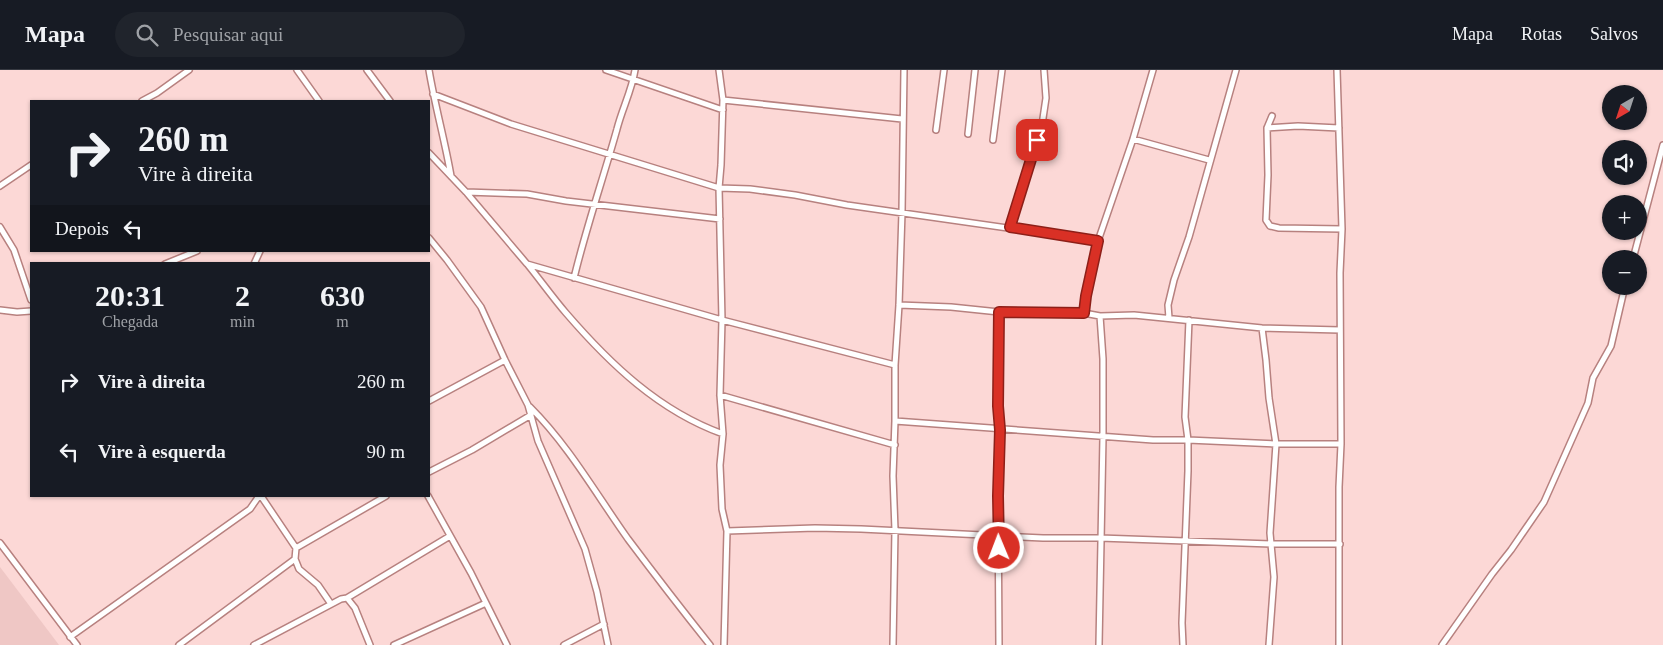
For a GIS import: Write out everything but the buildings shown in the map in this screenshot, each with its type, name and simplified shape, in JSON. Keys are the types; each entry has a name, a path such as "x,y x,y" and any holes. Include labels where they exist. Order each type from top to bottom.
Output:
{"street":[{"path":"144,100 189,70"},
{"path":"297,70 318,100"},
{"path":"367,70 389,100"},
{"path":"429,70 451,177"},
{"path":"606,70 723,110"},
{"path":"574,278 617,127 634,80 635,70"},
{"path":"720,70 723,110 721,165 718,188 722,320 720,395 723,434 720,464 722,509 726,531 724,645"},
{"path":"893,645 895,365 902,212 904,70"},
{"path":"936,130 944,70"},
{"path":"968,134 975,70"},
{"path":"993,140 1002,70"},
{"path":"1010,227 1042,125 1046,98 1044,70"},
{"path":"1084,313 1098,241 1133,139 1152,70"},
{"path":"1169,318 1168,305 1174,280 1189,237 1209,160 1236,70"},
{"path":"1337,70 1342,229 1339,645"},
{"path":"433,94 511,124 718,188 750,189 795,195 847,205 1098,241"},
{"path":"723,100 902,119"},
{"path":"1272,116 1268,128 1266,220 1270,226 1279,228 1342,229"},
{"path":"1268,128 1289,126 1339,128"},
{"path":"1133,139 1209,160"},
{"path":"1635,250 1663,145"},
{"path":"430,153 466,192 565,312 617,368 659,401 678,413 700,426 723,434"},
{"path":"0,186 30,166"},
{"path":"466,192 527,194 566,201 720,219"},
{"path":"0,227 14,250 30,297"},
{"path":"430,239 478,303 528,404 538,441 592,569 608,645"},
{"path":"170,262 194,252"},
{"path":"526,264 722,320 895,365"},
{"path":"1442,645 1544,502 1588,403 1593,378 1611,346 1623,295"},
{"path":"899,305 951,306 999,312 1084,313 1100,316 1134,315 1262,328 1340,330"},
{"path":"0,310 30,311"},
{"path":"999,312 999,645"},
{"path":"1098,645 1103,437 1103,349 1100,316"},
{"path":"1183,645 1188,440 1185,417 1189,320"},
{"path":"1262,328 1276,444 1270,533 1274,577 1269,645"},
{"path":"430,400 505,360"},
{"path":"720,395 895,445"},
{"path":"528,404 549,426 571,454 628,538 710,645"},
{"path":"430,471 472,450 531,415"},
{"path":"896,421 1153,440 1341,444"},
{"path":"70,637 250,509 259,497"},
{"path":"261,497 296,548 295,560 299,569 318,585 331,604"},
{"path":"296,548 384,497"},
{"path":"429,497 471,573 507,645"},
{"path":"726,531 815,528 998,536 1271,544 1340,544"},
{"path":"254,645 341,598 347,598 450,536"},
{"path":"0,543 76,645"},
{"path":"179,645 295,560"},
{"path":"347,598 355,608 370,645"},
{"path":"394,645 486,604"},
{"path":"564,645 604,624"},
{"path":"189,638 193,645"}],"shaded area":[{"path":"0,567 59,645 0,645"}],"route":[{"path":"999,548 999,312 1084,313 1098,241 1010,227 1037,140"}]}
